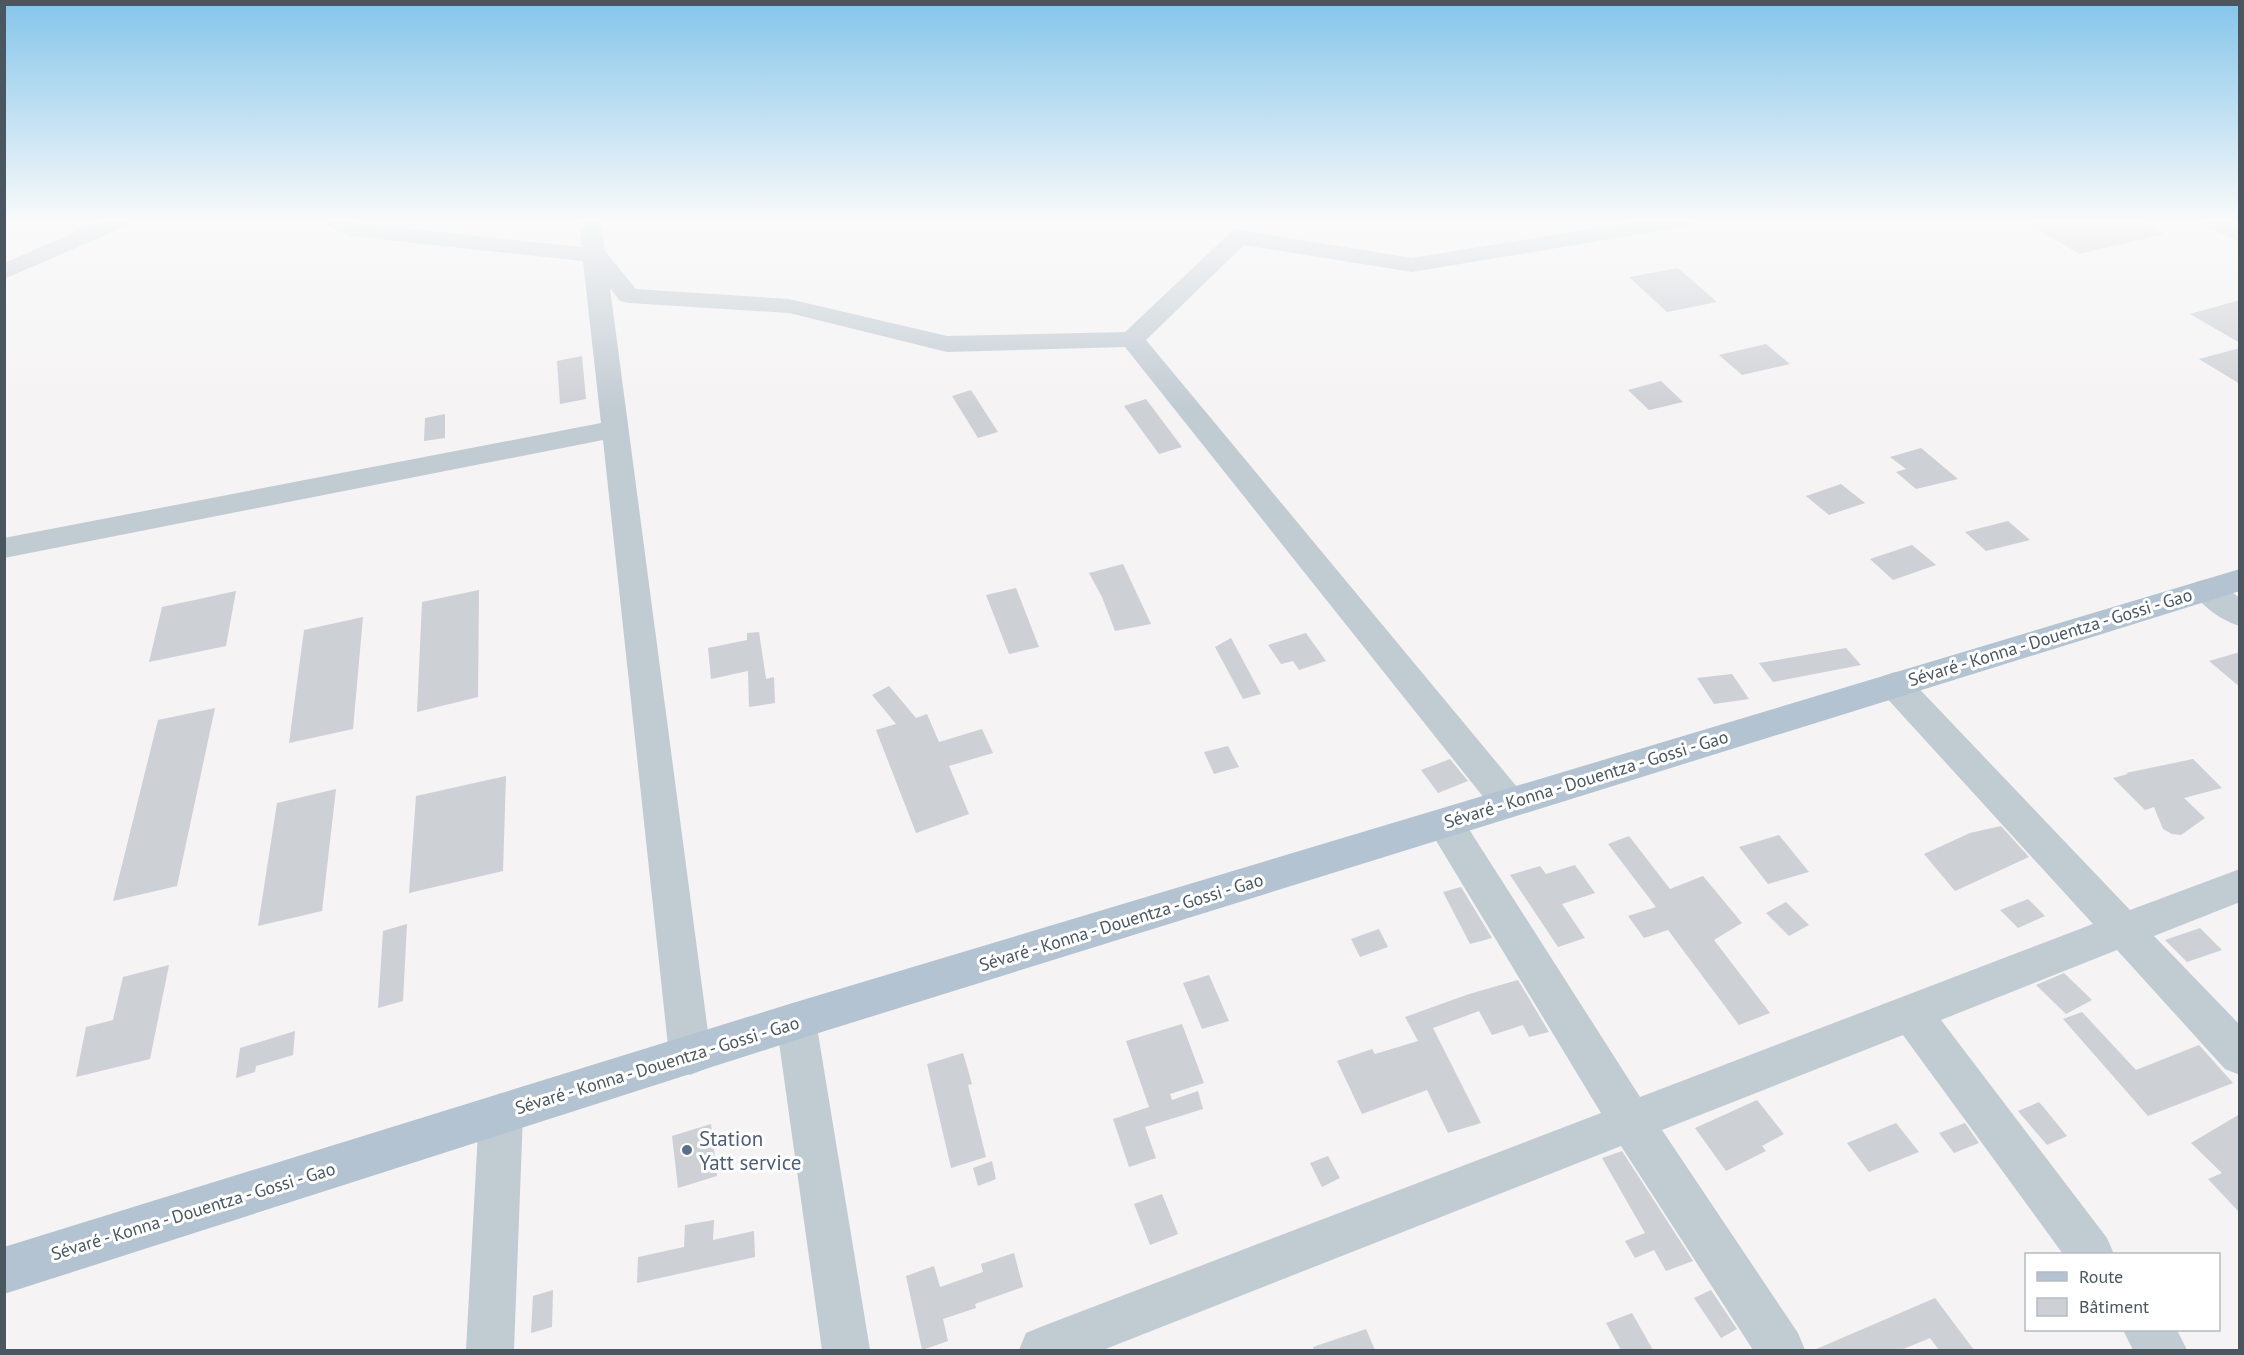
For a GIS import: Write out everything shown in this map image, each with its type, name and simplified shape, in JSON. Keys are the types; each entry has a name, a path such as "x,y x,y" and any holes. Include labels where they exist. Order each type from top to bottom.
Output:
{"main road":[{"name":"Sévaré - Konna - Douentza - Gossi - Gao","path":"4,1270 796,1021 2223,585"}],"street":[{"path":"599,283 690,1055"},
{"path":"619,283 629,296 789,306 946,344 1132,339 1191,283"},
{"path":"1132,339 1509,803"},
{"path":"4,548 616,429"},
{"path":"2223,585 2240,615"},
{"path":"1895,685 2240,1055"},
{"path":"1445,823 1631,1122 1781,1350"},
{"path":"1043,1350 2240,885"},
{"path":"1911,1013 2090,1253"},
{"path":"796,1021 846,1350"},
{"path":"490,1350 501,1114"},
{"path":"2149,1331 2163,1350"}],"building":[{"path":"1636,283 1695,283 1717,302 1667,312"},
{"path":"2240,300 2240,343 2190,314"},
{"path":"1766,344 1790,364 1742,375 1719,355"},
{"path":"2240,348 2240,384 2199,359"},
{"path":"582,356 586,399 560,404 557,361"},
{"path":"1661,381 1683,402 1649,410 1628,390"},
{"path":"971,390 998,432 978,438 952,396"},
{"path":"1146,399 1182,447 1159,454 1124,406"},
{"path":"445,414 445,438 424,441 425,418"},
{"path":"1921,448 1958,479 1916,489 1896,472 1906,469 1890,457"},
{"path":"1841,484 1865,503 1829,515 1806,496"},
{"path":"2008,521 2030,540 1986,551 1965,532"},
{"path":"1912,545 1936,565 1893,580 1870,559"},
{"path":"1123,564 1151,624 1115,631 1102,597 1089,573"},
{"path":"1016,588 1039,647 1009,654 986,595"},
{"path":"479,590 478,697 417,712 422,602"},
{"path":"236,591 226,646 149,662 162,607"},
{"path":"363,617 353,729 289,743 304,630"},
{"path":"759,632 766,679 774,677 775,703 749,707 748,671 711,679 708,648 747,640 747,633"},
{"path":"1306,633 1326,661 1299,670 1293,661 1281,664 1268,645"},
{"path":"1231,638 1261,694 1243,699 1215,647"},
{"path":"1846,648 1861,665 1773,682 1759,663"},
{"path":"2240,652 2240,687 2209,661"},
{"path":"1732,674 1749,699 1714,704 1697,678"},
{"path":"889,686 916,718 927,714 939,742 982,729 993,753 949,766 969,814 916,833 876,730 896,724 872,695"},
{"path":"215,708 177,886 113,901 158,720"},
{"path":"1228,746 1239,767 1214,774 1204,752"},
{"path":"1450,759 1468,781 1438,793 1421,770"},
{"path":"2193,759 2222,788 2184,798 2205,818 2181,835 2172,834 2163,829 2154,807 2145,810 2113,778 2128,774 2126,773"},
{"path":"506,776 503,871 409,893 416,796"},
{"path":"336,789 322,911 258,926 277,803"},
{"path":"2001,826 2029,857 1955,891 1924,854 1970,833"},
{"path":"1779,835 1809,872 1768,884 1739,847"},
{"path":"1629,836 1670,889 1703,876 1742,923 1714,940 1770,1013 1739,1025 1668,930 1644,938 1628,916 1656,907 1608,844"},
{"path":"1575,865 1595,893 1562,904 1585,938 1558,947 1510,875 1540,866 1546,874"},
{"path":"1461,887 1492,938 1470,944 1443,892"},
{"path":"2028,899 2045,916 2018,928 2000,910"},
{"path":"1786,902 1809,925 1789,936 1766,913"},
{"path":"407,924 403,1001 378,1008 383,931"},
{"path":"2200,928 2222,950 2187,962 2165,940"},
{"path":"1379,929 1388,947 1360,957 1351,939"},
{"path":"169,965 150,1059 76,1077 86,1027 113,1020 123,977"},
{"path":"2064,973 2092,1000 2066,1014 2036,985"},
{"path":"1209,975 1229,1021 1202,1029 1183,983"},
{"path":"1518,980 1549,1032 1529,1037 1523,1025 1492,1035 1479,1011 1433,1028 1481,1123 1448,1133 1427,1090 1362,1114 1337,1061 1372,1049 1375,1054 1418,1041 1405,1017 1469,994"},
{"path":"2082,1012 2136,1070 2199,1045 2233,1083 2148,1116 2063,1019"},
{"path":"1182,1024 1204,1083 1170,1094 1172,1100 1198,1091 1203,1109 1145,1127 1156,1158 1129,1167 1113,1119 1149,1107 1126,1041"},
{"path":"295,1031 293,1055 256,1066 255,1072 236,1078 240,1048"},
{"path":"963,1053 972,1084 968,1085 986,1157 951,1168 927,1064"},
{"path":"1757,1100 1784,1134 1762,1146 1766,1151 1726,1171 1695,1128"},
{"path":"2039,1102 2067,1136 2047,1145 2018,1111"},
{"path":"2240,1114 2240,1213 2208,1179 2222,1173 2191,1143"},
{"path":"1896,1123 1919,1152 1869,1172 1847,1143"},
{"path":"1965,1123 1979,1143 1954,1153 1939,1133"},
{"path":"711,1124 717,1176 678,1188 672,1136"},
{"path":"1622,1151 1693,1261 1666,1271 1654,1250 1635,1258 1625,1241 1645,1233 1602,1158"},
{"path":"1328,1156 1340,1178 1322,1187 1310,1163"},
{"path":"992,1161 996,1179 978,1186 973,1168"},
{"path":"1162,1194 1178,1234 1150,1245 1134,1204"},
{"path":"714,1220 713,1240 754,1231 755,1257 637,1283 638,1257 684,1247 685,1225"},
{"path":"1014,1253 1023,1287 975,1304 976,1308 943,1319 948,1341 922,1350 906,1276 934,1266 940,1287 983,1272 981,1264"},
{"path":"553,1290 552,1327 531,1333 533,1296"},
{"path":"1711,1290 1737,1329 1721,1338 1694,1298"},
{"path":"1935,1298 1974,1350 1939,1350 1930,1338 1901,1350 1814,1350"},
{"path":"1632,1313 1653,1350 1621,1350 1606,1323"},
{"path":"1366,1329 1375,1350 1314,1350 1313,1347"}],"place":[{"name":"Station Yatt service","path":"687,1150"}]}
